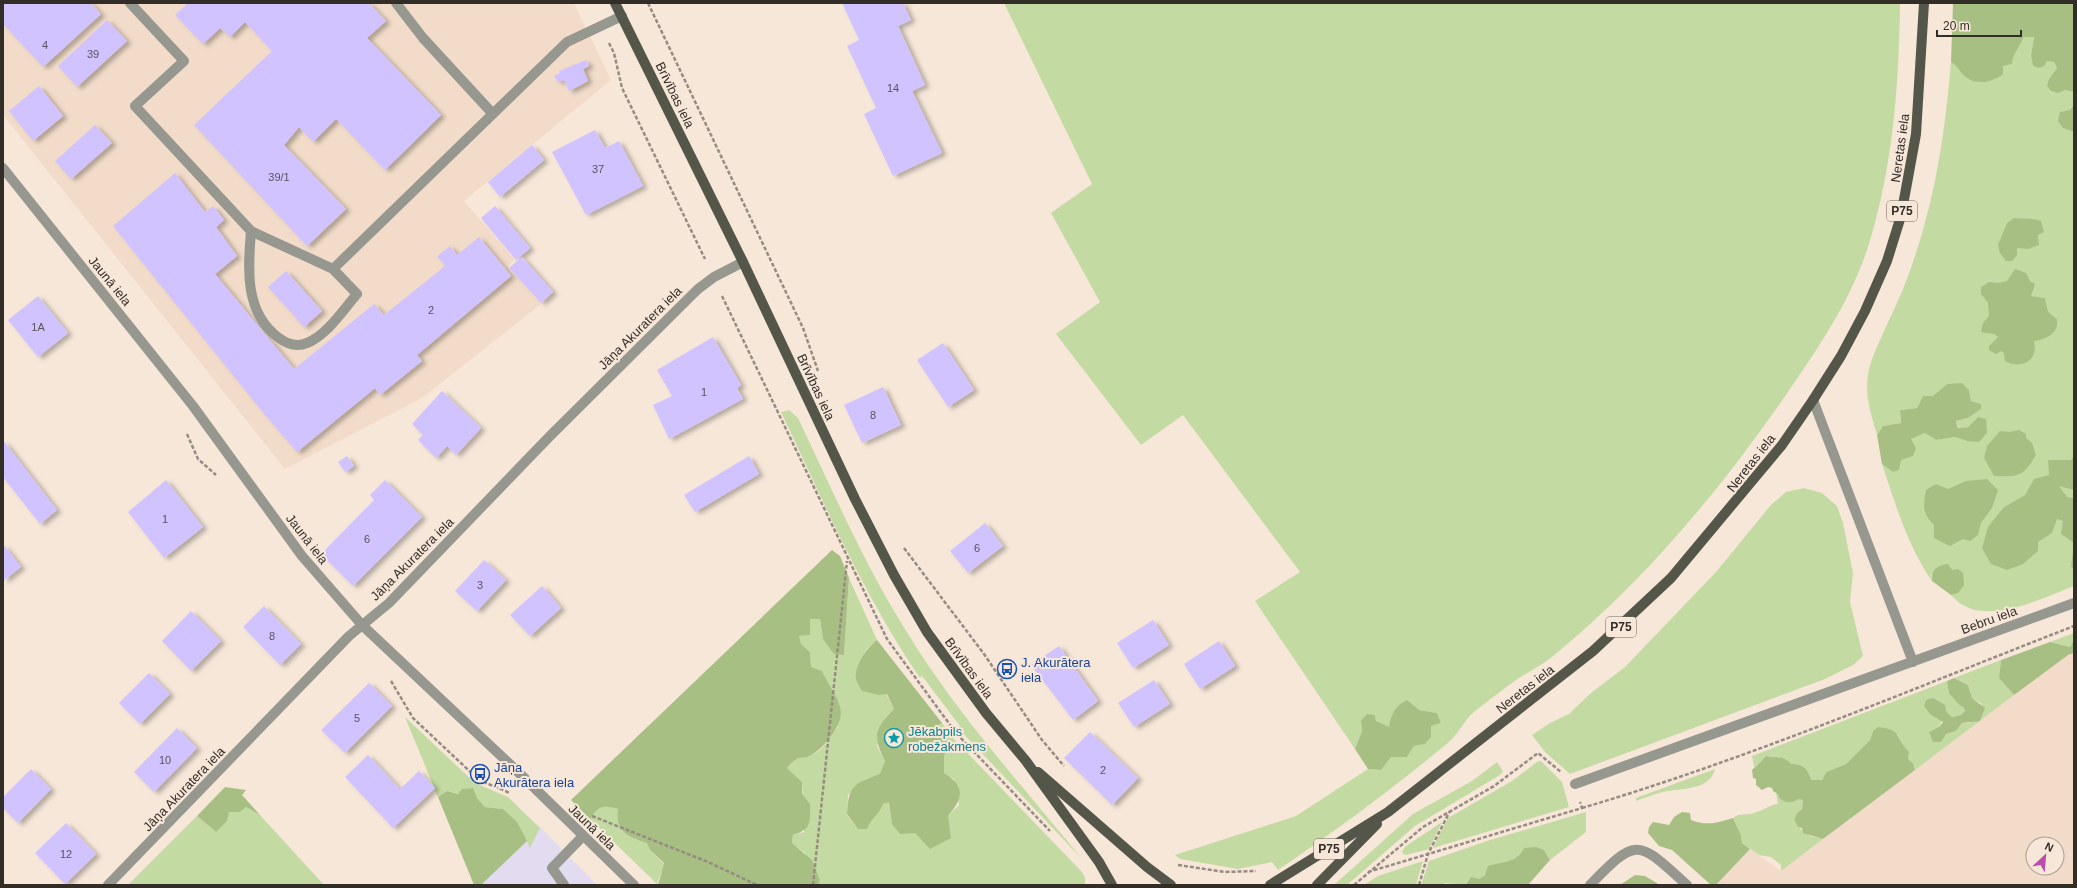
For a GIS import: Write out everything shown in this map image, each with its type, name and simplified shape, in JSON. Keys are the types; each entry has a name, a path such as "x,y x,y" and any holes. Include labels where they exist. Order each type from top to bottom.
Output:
{"main road":[{"name":"Brīvības iela","path":"615,3 743,262 855,499 894,575 927,632 986,713 1026,761"},
{"name":"Neretas iela","path":"1388,812 1593,652 1648,600 1691,556 1747,489 1782,445 1813,400 1841,356 1865,311 1887,261 1901,216 1916,134 1924,3"},
{"path":"1026,761 1099,862 1112,885"},
{"path":"1026,761 1147,867 1170,885"},
{"path":"1317,885 1388,812"},
{"name":"P75","path":"1274,883 1388,812"}],"street":[{"path":"130,3 184,61 135,106 251,231 333,269 357,294 330,326 308,343 298,345 287,344 266,326 258,312 251,294 248,268 251,231"},
{"path":"396,3 423,38 493,114"},
{"path":"333,269 567,42 622,16"},
{"name":"Jaunā iela","path":"3,168 193,406 302,556 362,626 634,885"},
{"name":"Jāņa Akuratera iela","path":"108,885 349,636 389,603 556,430 698,289 714,277 743,262"},
{"path":"1813,400 1913,662"},
{"name":"Bebru iela","path":"1575,784 2074,603"},
{"path":"564,885 552,868 583,836"},
{"path":"1590,885 1614,859 1633,849 1642,849 1656,857 1687,885"}],"path":[{"path":"648,3 803,328 819,377"},
{"path":"904,547 974,641 1042,740 1067,769"},
{"path":"813,885 848,560"},
{"path":"1368,872 1658,785 1707,768 2074,626"},
{"path":"1354,885 1423,827 1503,780 1538,753 1575,784 1582,808"},
{"path":"1419,885 1428,854 1450,810"},
{"path":"586,813 661,842 757,885"},
{"path":"1173,863 1237,873 1266,868 1274,883"}],"shaded area":[{"path":"3,3 574,3 611,80 464,201 514,260 508,267 541,304 422,398 285,469 3,115"},
{"path":"2074,653 2074,885 1716,885 1750,849 1781,871 2068,654"},
{"path":"539,826 597,885 481,885"}],"green space":[{"path":"1004,3 1900,3 1896,95 1889,157 1877,217 1868,247 1853,285 1834,321 1802,372 1764,426 1680,532 1619,597 1586,628 1548,660 1513,682 1474,712 1449,742 1387,792 1278,870 1272,862 1238,869 1180,859 1175,855 1296,816 1368,769 1381,770 1391,757 1407,757 1414,746 1425,744 1430,726 1441,723 1437,713 1419,710 1389,728 1376,721 1375,715 1366,715 1361,720 1362,731 1355,749 1255,601 1300,572 1183,415 1141,445 1056,334 1100,302 1051,213 1092,184"},
{"path":"1953,3 2074,3 2074,92 2065,90 2058,93 2051,91 2047,86 2049,79 2057,68 2054,62 2047,61 2044,66 2039,68 2033,66 2031,55 2034,37 2024,37 2015,53 2012,64 2003,66 2003,74 1999,77 1986,82 1976,82 1965,76 1951,62"},
{"path":"2024,37 2034,37 2031,55 2054,62 2057,68 2049,79 2065,90 2074,92 2074,105 2063,128 2074,132 2074,586 2034,602 2003,610 1975,610 1957,601 1951,595 1958,593 1931,574 1932,581 1923,568 1897,509 1882,464 1893,472 1910,439 1925,433 1936,440 1955,437 1967,441 1978,417 1968,427 1959,428 1956,421 1968,418 1981,409 1981,404 1971,401 1969,390 1947,384 1933,396 1923,396 1917,408 1900,410 1901,423 1883,426 1877,435 1869,406 1867,379 1872,359 1904,286 1925,224 1942,144 1951,62 1958,66 1966,78 2012,63"},
{"path":"2074,105 2074,132 2063,128 2058,121 2060,112 2070,110"},
{"path":"2014,218 2041,221 2044,232 2038,235 2039,245 2028,249 2017,248 2017,255 2012,261 2006,261 2000,253 1998,245 2007,223"},
{"path":"2015,269 2026,273 2030,281 2035,284 2031,296 2045,298 2048,312 2057,319 2054,332 2043,339 2034,341 2034,354 2027,362 2023,364 2011,364 2005,361 2004,353 2001,351 1996,354 1989,350 1989,346 1998,337 1994,334 1981,332 1983,323 1989,316 1988,303 1981,294 1981,287 1989,282 1998,283 2007,281"},
{"path":"1962,383 1969,390 1971,401 1981,404 1981,409 1968,418 1956,421 1958,428 1968,427 1978,417 1986,419 1987,433 1979,442 1967,441 1955,437 1936,440 1925,433 1911,439 1916,448 1913,456 1901,460 1899,470 1893,472 1882,464 1877,435 1883,426 1901,423 1900,410 1917,408 1923,396 1933,396 1947,384"},
{"path":"789,410 798,418 848,525 875,578 924,660 989,747 1082,859 958,728 960,726 922,676 920,678 899,646 845,548 781,412"},
{"path":"2019,430 2026,434 2026,438 2032,443 2036,455 2024,472 2020,474 2015,476 1994,476 1984,458 1987,446 2000,431 2010,432"},
{"path":"2074,456 2074,490 2059,486 2067,497 2074,498 2074,543 2061,534 2063,521 2057,519 2052,533 2038,542 2038,551 2023,564 2007,570 1991,564 1982,548 1988,527 2003,508 2025,495 2034,479 2049,475 2048,460 2071,460"},
{"path":"1987,479 1998,490 1992,508 1981,523 1978,535 1970,541 1963,539 1950,546 1934,538 1934,525 1927,517 1924,509 1926,490 1936,484 1948,489 1966,481"},
{"path":"1804,488 1822,493 1837,506 1843,523 1853,573 1850,602 1863,656 1853,665 1825,679 1570,774 1545,752 1532,735 1550,723 1569,714 1591,693 1625,667 1716,572 1771,505 1786,492"},
{"path":"2074,543 2074,569 2071,567"},
{"path":"832,550 840,556 849,578 844,655 834,654 823,639 820,619 810,619 810,635 799,636 801,644 810,652 811,667 822,671 837,698 841,713 840,720 833,734 823,746 809,756 795,760 787,768 802,782 802,794 810,804 809,824 804,830 793,835 792,843 812,860 820,880 818,885 658,885 664,863 650,850 647,843 624,832 619,823 618,809 602,807 596,811 590,819 571,800"},
{"path":"1948,564 1952,570 1958,569 1963,573 1964,585 1958,593 1951,595 1932,581 1933,573 1936,568 1941,565"},
{"path":"849,578 877,640 867,649 859,663 886,694 894,709 885,718 877,746 885,761 880,775 866,779 848,795 847,815 858,829 880,811 883,804 889,801 892,824 948,816 959,805 954,779 944,774 944,757 948,743 936,726 942,723 954,739 1081,871 1085,877 1085,885 818,885 820,880 805,853 792,843 793,835 804,832 802,782 787,768 796,759 807,757 820,750 838,727 829,688 822,671 811,667 810,652 801,644 799,636 810,619 820,619 823,639 844,655"},
{"path":"2074,633 2074,640 2070,647 2050,642"},
{"path":"877,640 942,723 937,726 948,743 944,757 944,773 956,783 960,793 957,804 948,816 951,838 930,849 915,833 900,834 892,824 889,802 883,804 880,811 871,821 867,829 858,829 847,814 849,797 854,787 864,780 880,774 885,761 878,745 877,739 879,727 894,709 887,694 879,695 862,691 856,679 857,668 862,657"},
{"path":"2074,640 2074,653 2068,655 2014,695 1999,678 2001,660 2050,642 2070,647"},
{"path":"2001,660 1999,678 2014,695 1915,770 1913,763 1908,759 1908,752 1902,745 1898,735 1873,731 1870,740 1846,764 1826,772 1822,780 1811,780 1797,764 1791,764 1779,757 1766,756 1754,767 1752,756 1947,681 1949,694 1963,707 1965,711 1961,715 1952,717 1946,711 1939,727 1946,734 1956,731 1962,723 1970,723 1982,704 1972,698 1968,685 1954,678"},
{"path":"1954,678 1968,685 1972,698 1985,708 1980,721 1962,723 1956,731 1946,734 1941,742 1933,742 1929,732 1939,727 1943,722 1930,714 1924,706 1926,700 1933,698 1945,705 1946,711 1952,717 1961,715 1965,711 1963,707 1949,694 1947,681"},
{"path":"1407,700 1419,710 1437,713 1441,723 1431,726 1431,737 1425,744 1414,746 1407,757 1391,757 1381,770 1368,769 1355,749 1362,731 1361,720 1367,714 1375,715 1376,721 1389,727 1394,711 1399,705"},
{"path":"405,717 475,783 508,797 540,828 530,848 527,841 503,809 485,807 477,798 447,791 438,797"},
{"path":"1878,727 1886,728 1895,732 1904,747 1909,752 1908,759 1913,763 1915,770 1823,839 1803,833 1802,828 1798,827 1794,820 1797,813 1802,809 1803,800 1798,799 1793,802 1786,802 1779,798 1778,794 1773,791 1772,788 1768,787 1762,790 1756,785 1756,779 1753,778 1752,770 1766,756 1786,759 1791,764 1802,766 1807,770 1811,780 1822,780 1826,772 1846,764 1870,740 1873,731"},
{"path":"1541,761 1562,782 1569,807 1433,848 1448,818 1512,781 1537,762"},
{"path":"1497,762 1503,771 1500,775 1415,826 1347,885 1334,885 1413,814 1472,781"},
{"path":"1715,769 1712,776 1701,785 1660,793 1636,801 1636,798"},
{"path":"225,787 246,790 242,795 260,815 246,807 240,812 229,812 227,821 216,832 197,816"},
{"path":"473,788 477,798 485,807 503,809 517,822 527,841 481,885 474,885 438,797 447,791 458,794 462,789"},
{"path":"1776,793 1803,800 1802,809 1797,813 1794,821 1808,835 1823,839 1781,871 1781,865 1771,857 1759,855 1742,843 1741,835 1733,818 1738,815 1751,814 1778,804"},
{"path":"604,806 618,809 633,837 648,843 650,850 664,864 657,884 590,819 596,810"},
{"path":"246,807 260,815 324,885 128,885 197,816 216,832 229,812 240,812"},
{"path":"1586,812 1586,832 1550,860 1544,850 1521,854 1507,863 1499,864 1479,879 1468,880 1465,885 1445,883 1443,885 1421,885 1429,861 1487,841"},
{"path":"1682,812 1690,813 1691,820 1702,823 1717,822 1733,818 1741,835 1742,843 1750,849 1716,885 1711,885 1672,850 1659,846 1648,833 1649,827 1653,822 1669,825 1674,817"},
{"path":"1442,822 1429,849 1406,855 1403,854 1402,851 1406,846"},
{"path":"1536,847 1544,850 1550,860 1528,885 1465,885 1471,877 1479,879 1485,875 1488,866 1503,863 1517,857 1524,848"},
{"path":"1423,861 1416,885 1364,885 1378,876"},
{"path":"1635,875 1645,876 1660,885 1620,885"}],"building":[{"path":"3,3 91,3 101,14 43,67 3,24"},
{"path":"188,3 369,3 386,21 367,38 441,115 385,170 336,119 313,142 299,127 284,145 346,209 307,246 194,125 272,51 245,22 230,37 220,28 203,44 175,15"},
{"path":"842,3 903,3 911,20 898,26 925,85 912,91 942,153 893,176 864,114 876,108 847,46 859,40"},
{"path":"107,20 127,41 77,87 58,66"},
{"path":"586,60 589,66 583,69 588,81 569,91 564,80 558,82 554,76 560,73 559,71"},
{"path":"39,86 63,116 33,141 9,111"},
{"path":"95,125 112,143 71,179 55,161"},
{"path":"595,130 605,148 619,141 643,186 586,215 552,152"},
{"path":"532,145 544,160 500,197 488,182"},
{"path":"175,173 205,212 213,206 224,220 216,227 237,256 215,274 294,369 374,304 384,315 445,266 437,256 450,246 457,255 479,237 511,276 417,355 422,361 380,395 375,388 297,452 265,415 113,226"},
{"path":"495,206 530,248 516,260 481,218"},
{"path":"522,257 553,292 541,303 509,268"},
{"path":"286,271 322,311 304,327 268,287"},
{"path":"38,296 68,333 38,357 8,320"},
{"path":"713,337 741,385 737,388 743,399 669,439 653,405 672,396 657,370"},
{"path":"943,343 974,390 948,407 917,360"},
{"path":"883,387 901,425 862,443 844,405"},
{"path":"442,391 481,428 456,455 447,446 436,458 418,440 423,435 412,424"},
{"path":"3,440 57,510 40,524 3,477"},
{"path":"347,456 354,466 345,472 338,462"},
{"path":"749,456 759,474 695,512 684,495"},
{"path":"166,480 203,527 164,558 128,512"},
{"path":"385,480 422,517 353,586 321,554 374,500 370,495"},
{"path":"985,523 1003,546 968,573 950,551"},
{"path":"3,544 21,567 3,581"},
{"path":"484,560 506,580 477,611 455,591"},
{"path":"542,586 561,608 530,636 510,615"},
{"path":"264,606 301,644 280,665 243,627"},
{"path":"191,611 221,641 191,671 162,641"},
{"path":"1153,620 1169,645 1133,668 1117,643"},
{"path":"1219,641 1235,666 1200,689 1184,664"},
{"path":"1059,646 1098,701 1073,720 1031,665"},
{"path":"149,673 170,694 140,724 119,703"},
{"path":"1154,680 1170,704 1134,727 1118,703"},
{"path":"369,683 392,706 345,753 321,730"},
{"path":"177,728 197,748 154,792 134,772"},
{"path":"1090,732 1138,778 1112,805 1064,758"},
{"path":"368,755 400,789 419,771 435,788 393,828 345,777"},
{"path":"31,769 51,789 18,823 3,808 3,797"},
{"path":"66,823 96,854 65,884 35,853"}],"place":[{"name":"J. Akurātera iela","path":"1007,669"},
{"name":"Jēkabpils robežakmens","path":"894,738"},
{"name":"Jāņa Akurātera iela","path":"480,774"}]}
